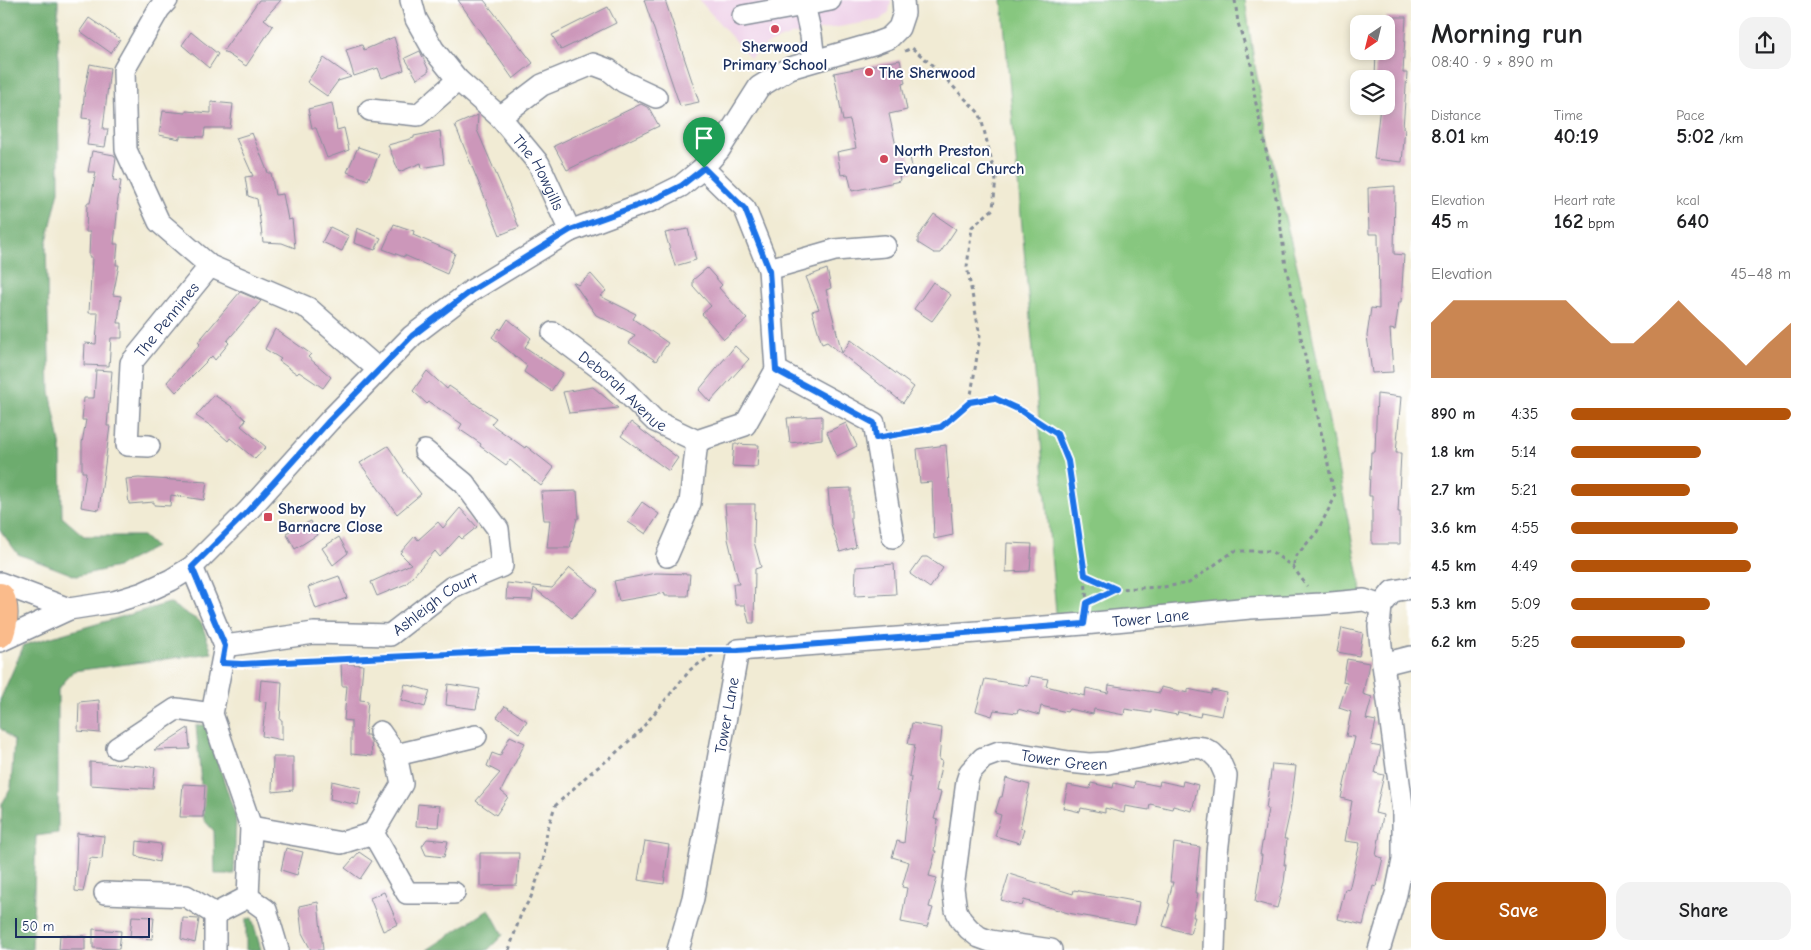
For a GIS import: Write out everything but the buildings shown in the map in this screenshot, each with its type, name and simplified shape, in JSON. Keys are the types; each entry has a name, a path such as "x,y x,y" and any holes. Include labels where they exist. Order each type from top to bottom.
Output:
{"main road":[{"path":"0,597 4,617 0,633"}],"street":[{"name":"The Pennines","path":"167,0 159,9 124,70 126,150 158,222 210,266 308,308 379,370"},
{"name":"The Howgills","path":"411,0 416,19 433,49 458,80 500,117 539,164 570,230"},
{"path":"743,16 830,0"},
{"path":"0,641 69,609 114,602 143,593 171,580 192,567 247,512 329,421 412,336 471,291 570,230 653,200 681,186 704,168 719,150 759,86 790,68 889,38 899,28 904,13 903,0"},
{"path":"804,4 814,60"},
{"name":"The Howgills","path":"500,117 542,85 593,64 609,70 624,82 656,97"},
{"path":"370,110 418,115 458,80"},
{"path":"666,556 690,503 697,442 745,425 776,370 769,270 745,209 704,168"},
{"path":"769,270 835,250 885,246"},
{"name":"The Pennines","path":"149,446 127,445 132,363 210,266"},
{"name":"Deborah Avenue","path":"552,333 610,376 655,421 697,442"},
{"path":"776,370 874,423 893,537"},
{"name":"Ashleigh Court","path":"223,655 314,633 390,635 452,587 502,566 498,529 464,483 425,451"},
{"path":"192,567 223,655 212,714 251,827 248,898"},
{"path":"0,583 69,609"},
{"path":"1379,950 1396,894 1403,860 1407,813 1382,664 1379,626 1381,606 1394,591 1411,588"},
{"name":"Tower Lane","path":"678,950 693,898 738,650 1084,624 1250,608 1364,600 1381,606"},
{"path":"1382,664 1411,657"},
{"path":"117,748 176,708 212,714"},
{"path":"251,827 341,843 373,833 402,784 396,755 380,732"},
{"path":"396,755 476,736"},
{"name":"Tower Green","path":"1051,950 990,942 979,937 969,929 961,920 956,910 953,888 967,780 976,765 990,754 1008,752 1089,764 1108,763 1193,747 1203,748 1212,753 1219,760 1226,776 1217,853 1214,950"},
{"path":"373,833 407,893 454,893"},
{"path":"105,893 186,896 215,914"},
{"path":"215,914 248,898"},
{"path":"248,898 266,910 278,950"},
{"path":"215,914 215,950"}],"path":[{"path":"1087,603 1116,589 1163,587 1189,583 1234,551 1271,551 1293,567 1296,556 1317,532 1335,497 1286,267 1278,207 1255,100 1252,64 1238,23 1235,0"},
{"path":"889,38 903,52 912,48 931,64 980,114 996,178 993,209 972,227 966,267 980,336 970,402"},
{"path":"876,438 941,427 970,402 994,398 1022,411 1057,434 1068,461 1085,575 1087,603 1084,624"},
{"path":"1085,575 1116,589"},
{"path":"223,655 242,664 512,651 722,649 690,669 638,732 555,806 547,831 543,863 531,897 521,914 509,950"}],"shaded area":[{"name":"Sherwood Primary School","path":"699,0 891,0 889,12 880,20 791,35 766,45 750,58"}],"green space":[{"path":"0,0 58,0 59,191 46,245 50,391 61,448 62,517 84,536 143,536 155,547 117,567 76,576 18,554 0,530"},
{"path":"1002,0 1245,0 1254,61 1283,209 1306,303 1363,597 1057,623"},
{"path":"169,603 201,622 212,653 73,671 58,690 58,833 36,836 32,950 0,950 2,804 11,788 14,741 0,728 0,700 24,645"},
{"path":"196,725 206,725 236,818 234,874 215,874 214,831 204,820"},
{"path":"489,909 503,935 488,950 427,950"},
{"path":"252,918 261,950 246,950 246,919"}],"place":[{"name":"Sherwood Primary School","path":"775,29"},
{"name":"The Sherwood","path":"869,72"},
{"name":"North Preston Evangelical Church","path":"884,159"},
{"name":"Sherwood by Barnacre Close","path":"268,517"}],"route":[{"path":"704,168 745,209 769,270 776,370 874,423 876,438 941,427 970,402 994,398 1022,411 1057,434 1068,461 1085,575 1116,589 1087,603 1084,624 738,650 512,651 242,664 222,663 225,646 192,567 247,512 329,421 412,336 471,291 570,230 653,200 681,186 704,168"}]}
